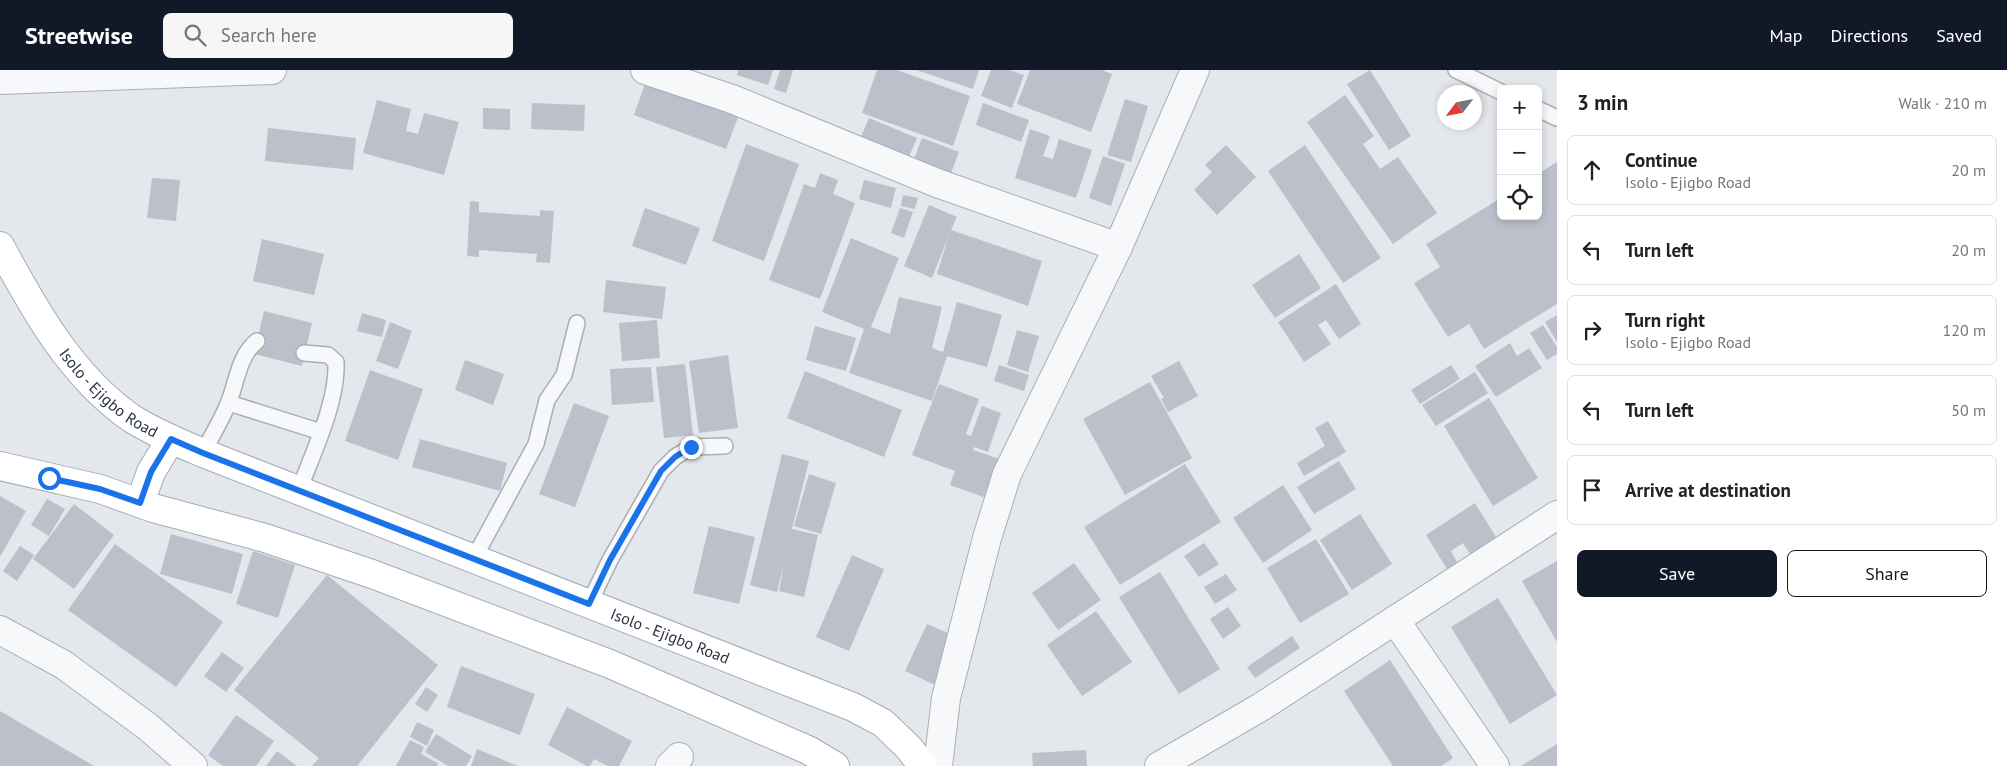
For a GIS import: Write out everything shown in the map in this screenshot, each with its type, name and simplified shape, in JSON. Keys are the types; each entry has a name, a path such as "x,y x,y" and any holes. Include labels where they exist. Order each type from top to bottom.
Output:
{"main road":[{"name":"Isolo - Ejigbo Road","path":"0,246 8,276 50,333 88,381 132,418 171,439 203,453 853,708 883,723 908,747 923,766"},
{"path":"140,503 151,472 171,439"},
{"path":"0,466 100,489 140,503 265,538 372,574 610,664 808,750 835,766"}],"street":[{"path":"0,80 272,70"},
{"path":"645,70 732,99 937,183 1118,247"},
{"path":"938,766 946,698 988,538 1007,474 1118,247 1195,70"},
{"path":"1159,766 1261,707 1557,515"},
{"path":"1396,620 1495,766"},
{"path":"0,630 64,665 148,727 193,766"}],"lane":[{"path":"1456,70 1497,90"},
{"path":"1542,111 1557,118"},
{"path":"473,560 536,444 547,400 564,375 577,322"},
{"path":"203,453 229,403 240,365 250,346 257,341"},
{"path":"299,490 321,432 337,378 336,362 328,355 304,354"},
{"path":"229,403 321,432"},
{"path":"589,604 610,560 661,471 675,457 691,447 725,446"}],"building":[{"path":"738,70 773,70 768,85 737,75"},
{"path":"780,70 793,70 786,93 774,89"},
{"path":"877,70 897,70 970,96 953,146 862,113"},
{"path":"916,70 979,70 973,89"},
{"path":"991,70 1010,70 1024,75 1012,108 981,96"},
{"path":"1030,70 1102,70 1112,74 1091,132 1017,104"},
{"path":"1370,70 1411,136 1389,150 1347,84"},
{"path":"647,78 740,112 726,149 634,115"},
{"path":"1345,95 1374,136 1363,144 1380,169 1398,157 1437,213 1393,244 1307,122"},
{"path":"1125,99 1148,106 1131,162 1107,155"},
{"path":"377,100 411,109 406,131 418,134 424,113 459,122 444,175 363,153"},
{"path":"532,103 585,105 584,131 531,129"},
{"path":"983,103 1029,120 1021,142 976,125"},
{"path":"483,108 510,109 510,130 483,129"},
{"path":"869,118 917,138 908,159 860,139"},
{"path":"268,128 356,138 353,170 265,161"},
{"path":"1030,129 1050,136 1043,156 1053,159 1059,139 1092,150 1076,198 1015,178"},
{"path":"922,138 959,152 951,173 914,159"},
{"path":"746,144 799,164 764,261 712,241"},
{"path":"1226,145 1256,177 1217,215 1194,190 1212,172 1205,165"},
{"path":"1305,145 1381,258 1343,283 1268,171"},
{"path":"1103,156 1125,164 1111,206 1089,198"},
{"path":"1557,162 1557,304 1484,349 1469,324 1448,337 1414,283 1440,267 1426,244 1497,200 1497,220 1542,220 1542,171"},
{"path":"820,173 838,180 833,194 855,203 820,299 769,280 804,184 815,188"},
{"path":"152,178 180,180 176,221 147,218"},
{"path":"864,180 896,188 891,208 859,199"},
{"path":"903,195 918,198 915,209 901,206"},
{"path":"470,201 479,202 479,212 540,216 540,210 554,211 550,263 536,262 537,254 479,250 479,257 467,256"},
{"path":"929,205 957,217 951,230 1042,261 1028,306 937,274 949,235 932,278 904,266"},
{"path":"645,208 700,228 686,265 632,246"},
{"path":"900,208 913,212 904,238 891,233"},
{"path":"851,238 899,258 871,327 890,334 899,297 942,307 932,348 943,352 957,302 1002,315 987,367 947,356 932,401 849,373 864,329 822,312"},
{"path":"262,239 324,254 314,295 253,281"},
{"path":"1299,254 1321,288 1275,318 1252,285"},
{"path":"606,280 666,287 662,319 603,312"},
{"path":"1336,284 1361,324 1339,339 1326,320 1318,325 1331,344 1304,362 1278,322"},
{"path":"264,311 312,323 302,366 254,354"},
{"path":"362,313 386,320 382,337 357,331"},
{"path":"1557,315 1557,342 1545,322"},
{"path":"657,320 660,358 622,361 619,323"},
{"path":"390,322 412,331 398,369 376,361"},
{"path":"1543,325 1557,347 1557,354 1547,360 1530,333"},
{"path":"815,326 856,338 846,371 806,360"},
{"path":"1017,330 1039,336 1028,372 1007,365"},
{"path":"1510,343 1517,356 1529,348 1542,368 1496,397 1475,366"},
{"path":"728,355 738,428 699,433 689,361"},
{"path":"465,360 504,374 493,405 455,390"},
{"path":"1179,361 1198,396 1168,412 1161,399 1164,398 1151,376"},
{"path":"685,364 693,435 664,438 656,367"},
{"path":"999,365 1029,375 1024,391 994,381"},
{"path":"1451,365 1460,379 1420,404 1411,390"},
{"path":"651,367 654,402 612,405 610,369"},
{"path":"370,370 423,389 398,460 345,441"},
{"path":"805,371 902,410 884,457 787,418"},
{"path":"1475,372 1488,393 1436,426 1422,405"},
{"path":"1150,382 1192,458 1125,495 1083,419"},
{"path":"939,384 979,399 966,434 971,436 982,406 1001,413 988,452 974,447 973,450 1003,460 989,499 950,485 955,471 912,455"},
{"path":"1489,398 1538,478 1493,506 1444,426"},
{"path":"574,403 609,416 575,507 539,494"},
{"path":"1328,421 1346,452 1304,476 1297,463 1325,446 1315,428"},
{"path":"420,439 507,463 500,491 412,467"},
{"path":"782,454 809,461 792,529 818,535 804,597 779,591 784,564 777,592 750,585"},
{"path":"1339,461 1356,489 1314,514 1297,487"},
{"path":"1185,464 1221,522 1120,585 1084,527"},
{"path":"809,474 836,483 821,534 794,526"},
{"path":"1283,485 1312,530 1263,563 1233,518"},
{"path":"0,496 26,511 0,557"},
{"path":"47,499 65,509 49,536 31,525"},
{"path":"1475,503 1496,537 1470,554 1463,543 1451,551 1457,562 1447,569 1426,535"},
{"path":"74,504 114,535 74,589 33,559"},
{"path":"1360,514 1392,564 1352,590 1320,540"},
{"path":"709,526 755,537 739,604 693,593"},
{"path":"171,534 243,554 232,594 160,574"},
{"path":"1316,539 1349,594 1300,623 1267,568"},
{"path":"1204,543 1219,564 1199,577 1184,556"},
{"path":"115,544 223,622 176,687 68,610"},
{"path":"20,546 34,555 17,581 3,571"},
{"path":"253,551 295,565 278,618 236,604"},
{"path":"852,555 884,569 849,651 816,637"},
{"path":"1557,561 1557,642 1522,581"},
{"path":"1074,563 1101,600 1058,630 1032,593"},
{"path":"1160,572 1220,669 1179,694 1119,597"},
{"path":"1226,574 1237,590 1215,604 1204,587"},
{"path":"327,575 438,665 357,766 312,766 319,758 234,690"},
{"path":"1498,598 1557,695 1510,724 1451,627"},
{"path":"1228,607 1241,626 1223,639 1210,619"},
{"path":"1096,611 1132,662 1082,696 1047,645"},
{"path":"927,624 959,638 937,686 905,671"},
{"path":"1292,636 1300,648 1255,678 1247,667"},
{"path":"222,652 244,668 226,692 204,676"},
{"path":"1390,660 1453,758 1441,766 1393,766 1344,691"},
{"path":"461,666 535,694 520,735 447,707"},
{"path":"426,687 438,695 427,712 415,704"},
{"path":"567,707 632,741 619,766 608,766 594,759 590,766 587,766 548,745"},
{"path":"0,711 94,766 0,766"},
{"path":"236,715 274,741 256,766 223,766 208,755"},
{"path":"417,722 434,730 427,746 410,737"},
{"path":"436,734 472,756 466,766 448,766 425,752"},
{"path":"410,740 424,747 421,754 438,763 437,766 396,766"},
{"path":"1557,744 1557,766 1521,766"},
{"path":"477,749 518,766 471,766"},
{"path":"1086,750 1087,766 1033,766 1032,753"},
{"path":"277,751 297,766 266,766"}],"route":[{"path":"49,478 100,489 140,503 151,472 171,439 473,560 589,604 610,560 661,471 675,457 691,447"}]}
